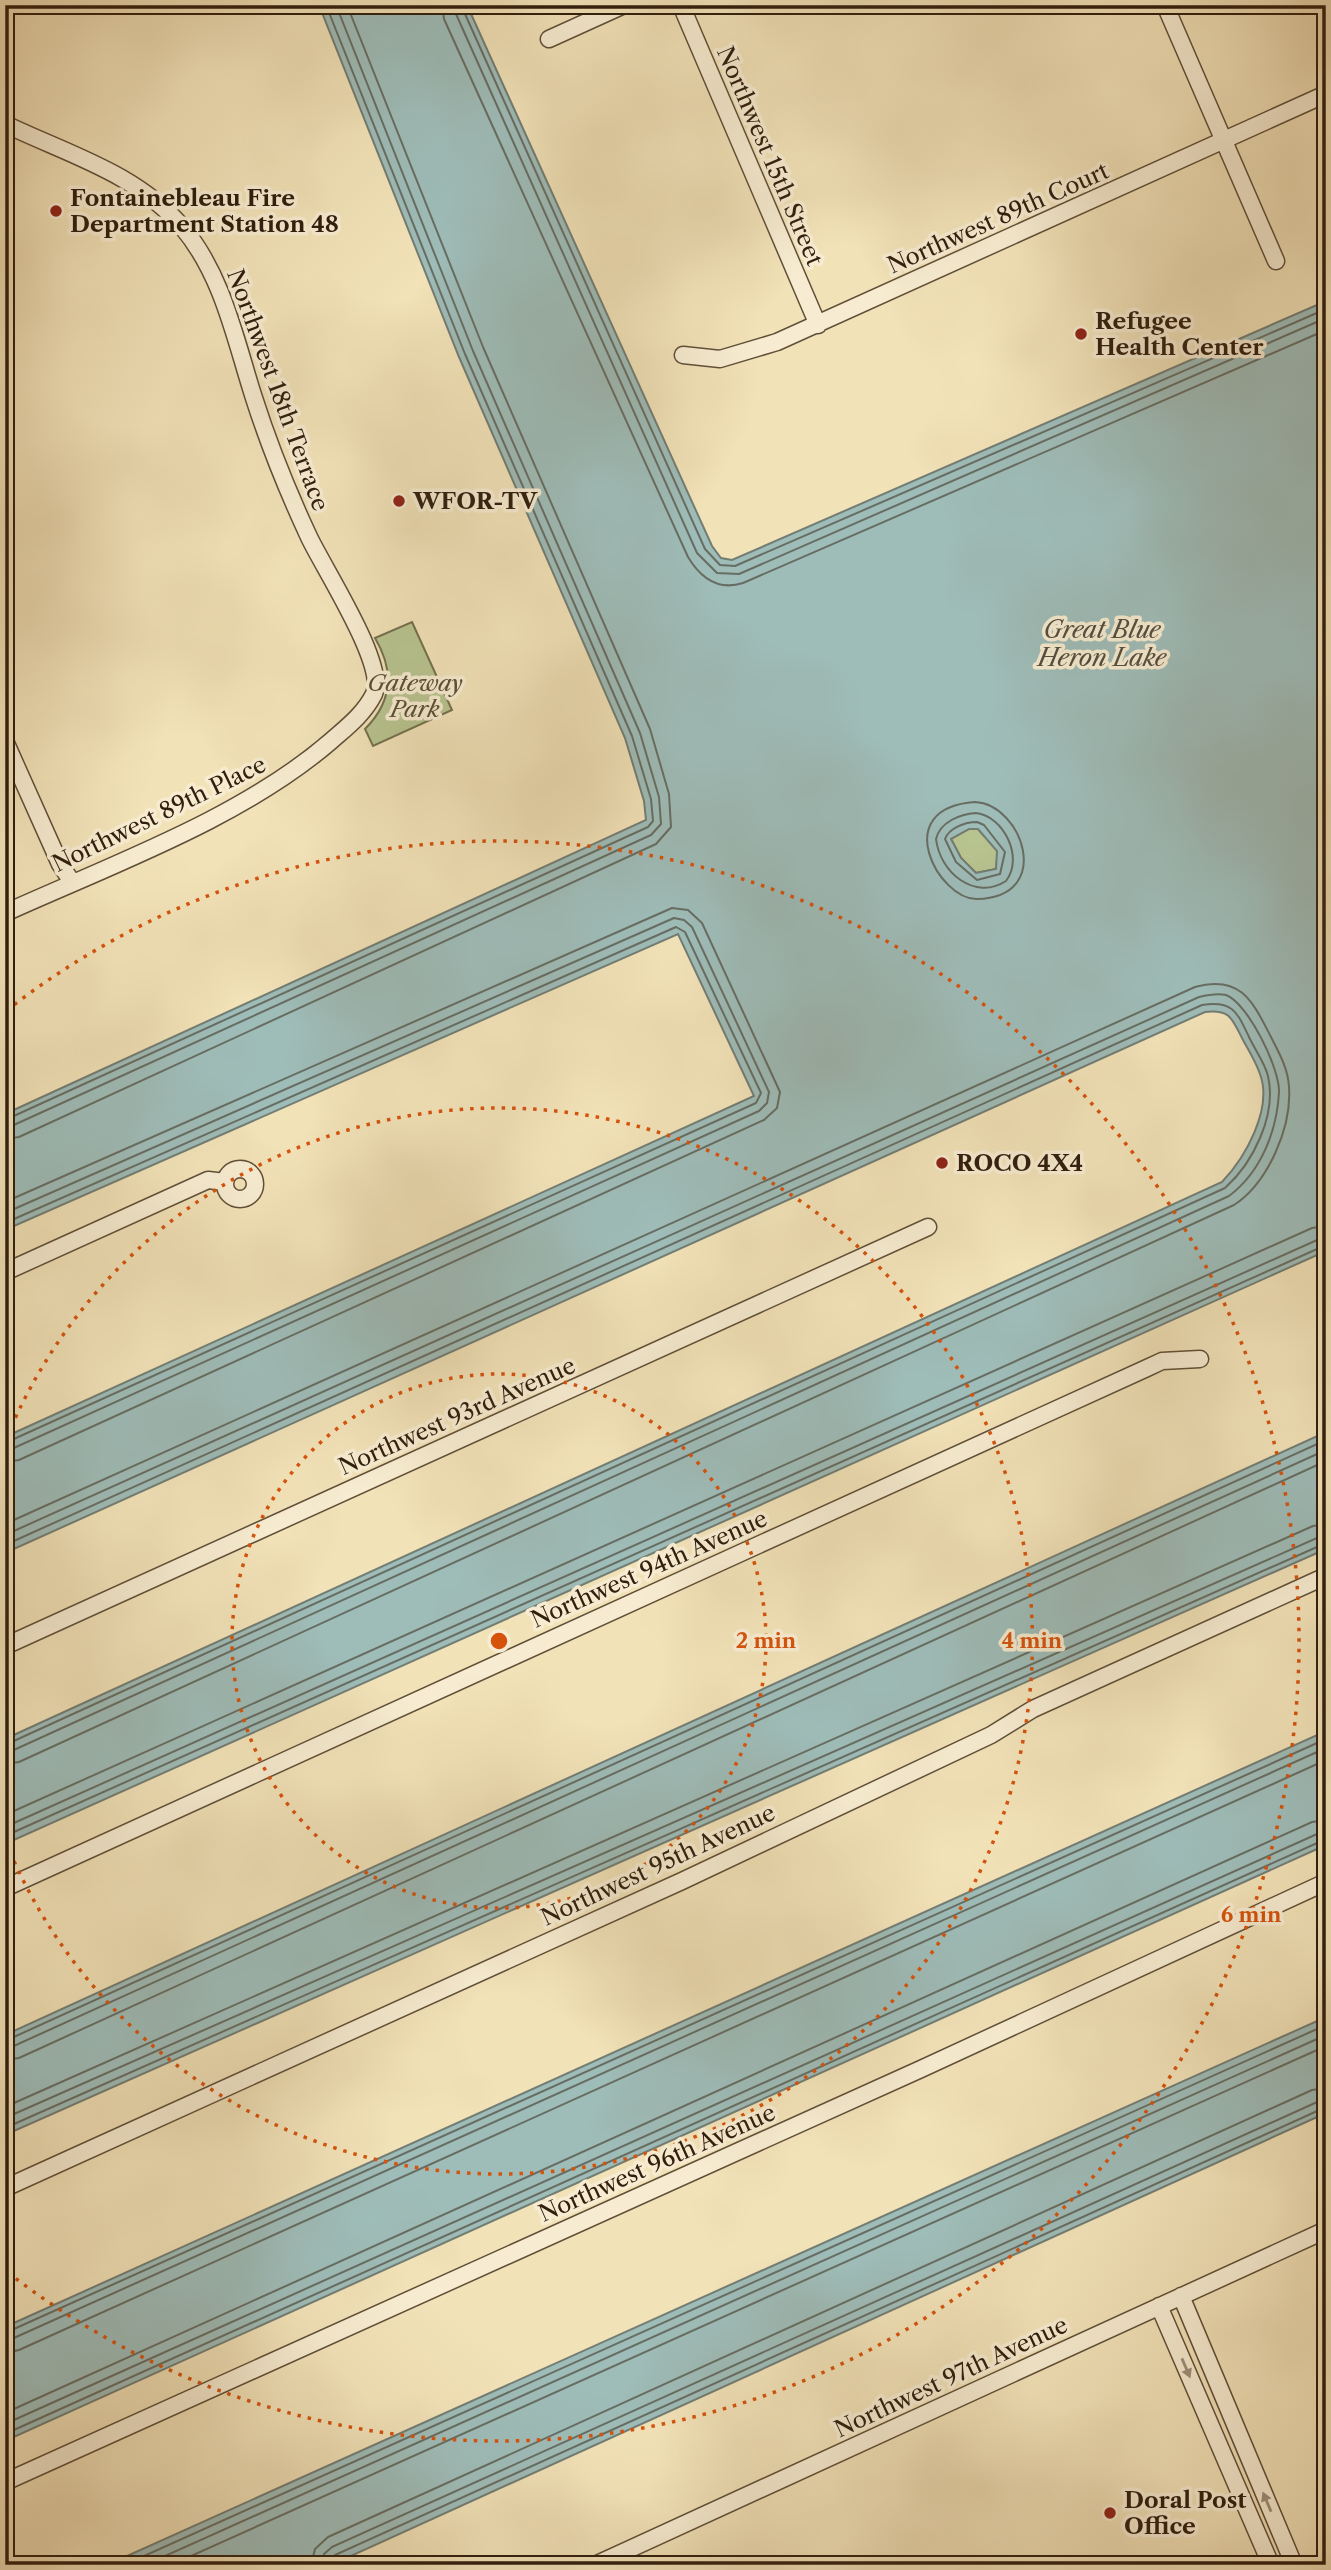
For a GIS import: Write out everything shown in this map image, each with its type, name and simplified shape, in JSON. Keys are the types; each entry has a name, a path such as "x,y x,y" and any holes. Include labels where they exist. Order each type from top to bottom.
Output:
{"street":[{"path":"549,39 624,5"},
{"name":"Northwest 15th Street","path":"681,5 818,325"},
{"path":"1165,5 1276,261"},
{"name":"Northwest 89th Court","path":"683,355 720,359 777,342 1326,94"},
{"name":"Northwest 18th Terrace","path":"7,131 98,165 130,183 171,216 199,250 227,309 263,425 288,491 320,560 369,651 377,681"},
{"name":"Northwest 89th Place","path":"5,913 223,813 281,780 353,722 373,696 377,681"},
{"path":"5,741 60,864 72,882"},
{"path":"5,1272 208,1180 225,1182"},
{"name":"Northwest 93rd Avenue","path":"5,1646 928,1227"},
{"name":"Northwest 94th Avenue","path":"5,1888 1162,1361 1200,1359"},
{"name":"Northwest 95th Avenue","path":"5,2188 693,1876 991,1735 1041,1705 1326,1576"},
{"name":"Northwest 96th Avenue","path":"5,2482 909,2074 1326,1882"},
{"name":"Northwest 97th Avenue","path":"595,2565 1326,2230"},
{"path":"1181,2296 1294,2565"},
{"path":"1160,2306 1271,2565"}],"green space":[{"name":"Gateway Park","path":"412,622 452,710 373,746 365,729 381,707 388,685 385,662 375,638"},
{"path":"969,829 978,829 998,851 996,869 976,873 961,858 951,839"}],"water":[{"name":"Great Blue Heron Lake","path":"319,5 467,5 712,546 721,558 732,560 1326,301 1326,1251 5,1844 5,1739 1222,1182 1248,1147 1260,1117 1263,1088 1260,1074 1236,1026 1226,1014 1205,1012 5,1553 5,1437 754,1096 678,934 5,1230 5,1114 646,820 644,801 625,738 459,357","holes":["969,829 978,829 997,851 996,869 976,873 961,858 951,839"]},
{"path":"1326,1432 1326,1549 5,2135 5,2035"},
{"path":"1326,1731 1326,1845 5,2441 5,2327"},
{"path":"1326,2017 1326,2113 331,2565 107,2565"}],"place":[{"name":"Fontainebleau Fire Department Station 48","path":"56,211"},
{"name":"Refugee Health Center","path":"1081,334"},
{"name":"WFOR-TV","path":"399,501"},
{"name":"ROCO 4X4","path":"942,1163"},
{"name":"Doral Post Office","path":"1110,2513"}]}
